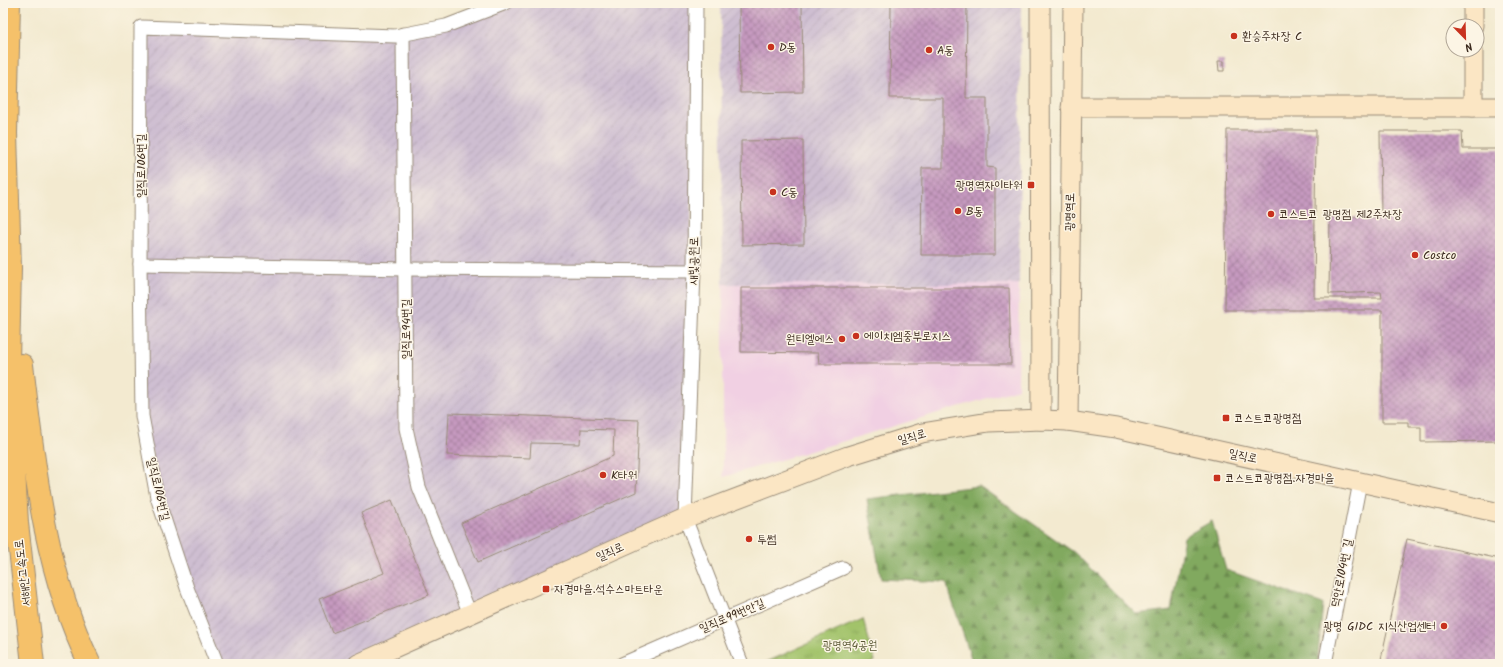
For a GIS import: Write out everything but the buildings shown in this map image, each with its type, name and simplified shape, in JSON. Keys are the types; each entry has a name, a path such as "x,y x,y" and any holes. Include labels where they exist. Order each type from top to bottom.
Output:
{"highway":[{"name":"서해안고속도로","path":"10,3 6,133 10,268 8,363 17,523 33,664"},
{"path":"10,268 35,471 42,513 60,587 82,647 90,664"}],"street":[{"name":"일직로106번길","path":"217,664 187,588 157,497 142,416 140,264 141,27 395,36 446,26 506,3"},
{"name":"새빛공원로","path":"685,518 694,271 696,3"},
{"path":"1040,3 1041,420"},
{"name":"광명역로","path":"1068,421 1073,3"},
{"path":"1473,3 1473,18"},
{"name":"일직로94번길","path":"403,34 406,269 406,428 419,487 470,614"},
{"path":"1473,58 1473,106"},
{"path":"1071,107 1500,106"},
{"path":"140,264 406,269 694,271"},
{"name":"일직로","path":"363,663 685,518 848,456 922,433 989,422 1041,420 1068,421 1116,428 1500,513"},
{"name":"덕안로104번 길","path":"1325,664 1351,480"},
{"path":"685,518 723,620 742,664"},
{"name":"일직로99번안길","path":"622,664 842,568"}],"shaded area":[{"path":"506,3 696,3 685,518 355,664 217,664 187,587 142,416 141,27 395,36"},
{"path":"721,3 1021,3 1019,284 723,284"},
{"path":"723,284 1019,284 1018,389 723,477"}],"green space":[{"path":"979,486 1075,553 1136,614 1171,610 1184,537 1212,521 1226,570 1323,604 1317,664 973,664 946,582 881,579 867,499"},
{"name":"광명역4공원","path":"863,619 875,661 869,664 762,664"}],"place":[{"name":"환승주차장 C","path":"1234,36"},
{"name":"D동","path":"771,47"},
{"name":"A동","path":"929,50"},
{"name":"광명역자이타워","path":"1031,185"},
{"name":"C동","path":"773,192"},
{"name":"B동","path":"958,211"},
{"name":"코스트코 광명점 제2주차장","path":"1271,214"},
{"name":"Costco","path":"1415,255"},
{"name":"에이치엠중부로지스","path":"856,336"},
{"name":"원티엘에스","path":"842,339"},
{"name":"코스트코광명점","path":"1226,418"},
{"name":"K타워","path":"603,475"},
{"name":"코스트코광명점.자경마을","path":"1217,478"},
{"name":"투썸","path":"749,539"},
{"name":"자경마을.석수스마트타운","path":"546,589"},
{"name":"광명 GIDC 지식산업센터","path":"1444,626"}]}
